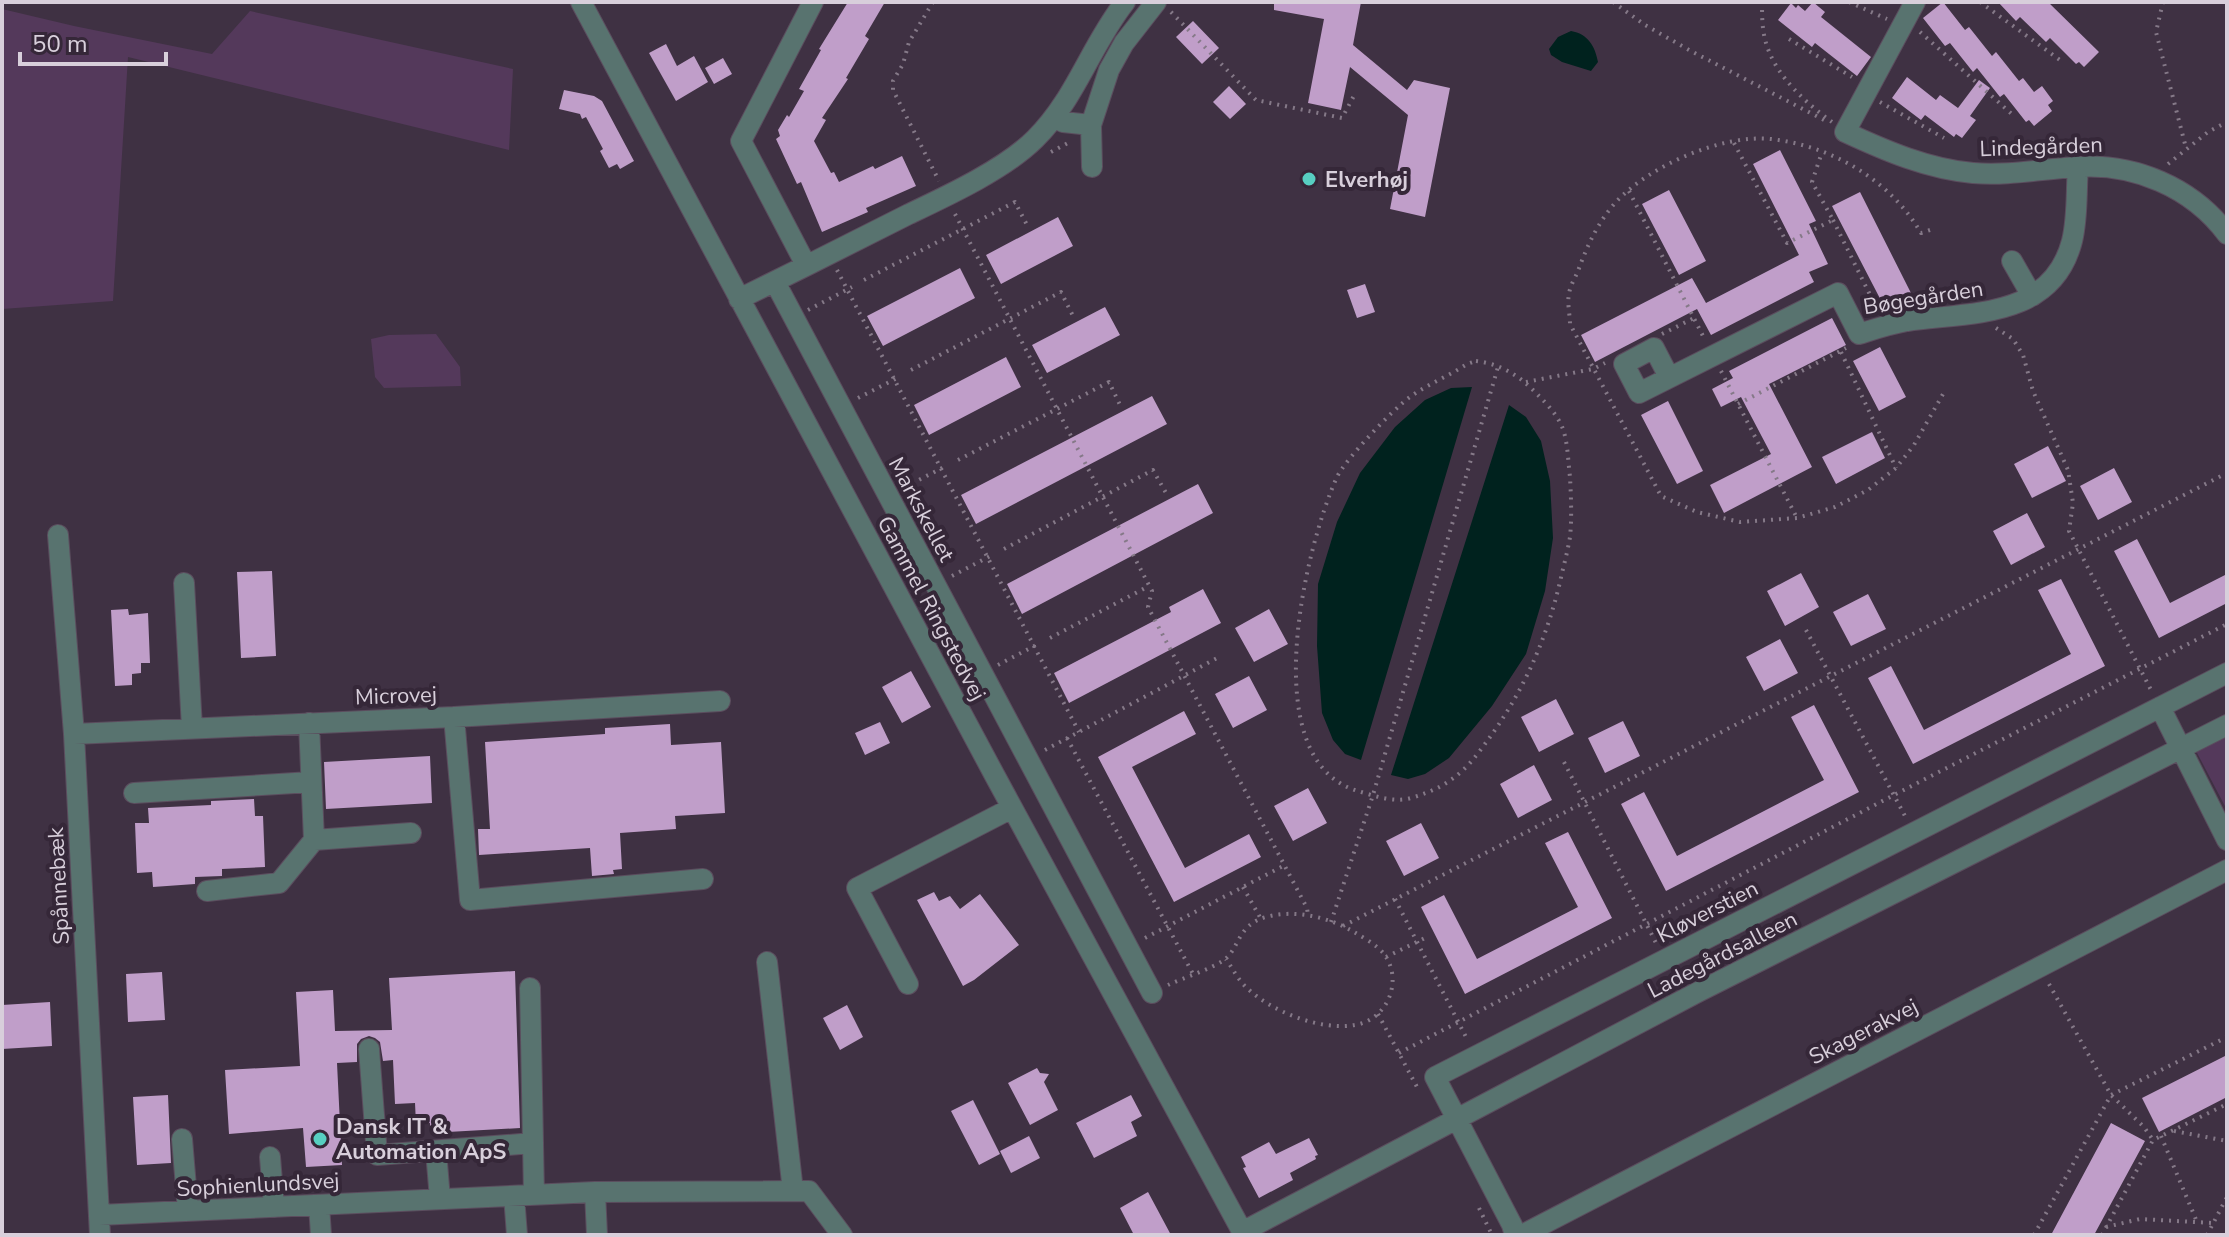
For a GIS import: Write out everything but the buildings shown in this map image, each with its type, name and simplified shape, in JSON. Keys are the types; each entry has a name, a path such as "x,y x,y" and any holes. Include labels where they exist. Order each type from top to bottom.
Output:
{"street":[{"name":"Gammel Ringstedvej","path":"581,2 1243,1234"},
{"path":"806,265 741,141 813,2"},
{"path":"739,299 946,196 1011,158 1033,141 1055,117 1125,2"},
{"path":"1092,167 1091,125 1109,70 1124,43 1159,2"},
{"path":"1845,132 1907,16"},
{"path":"1055,117 1063,122 1091,125"},
{"name":"Lindegården","path":"1845,132 1890,153 1962,172 1996,174 2101,166 2157,178 2195,202 2227,234"},
{"name":"Bøgegården","path":"1669,377 1838,293 1859,334 1885,325 1990,312 2017,305 2056,274 2068,251 2075,222 2078,167"},
{"path":"2012,261 2032,296"},
{"name":"Markskellet","path":"775,282 1152,993"},
{"name":"Spånnebæk","path":"58,535 74,734 100,1225"},
{"path":"184,583 192,728"},
{"name":"Kløverstien","path":"1515,1235 1435,1077 2227,673"},
{"name":"Microvej","path":"74,734 454,717 720,701"},
{"path":"2160,707 2227,840"},
{"path":"454,717 470,900 703,879"},
{"path":"207,891 279,883 314,840 309,723"},
{"name":"Ladegårdsalleen","path":"1243,1234 1698,992 2227,725"},
{"path":"995,776 1028,759"},
{"path":"134,793 311,782"},
{"path":"908,984 857,888 1012,808"},
{"path":"314,840 411,833"},
{"name":"Skagerakvej","path":"1522,1235 2227,870"},
{"path":"767,962 793,1191 809,1191 842,1235"},
{"path":"517,1235 533,1143 530,988"},
{"path":"369,1049 377,1155 533,1143"},
{"path":"182,1139 188,1211"},
{"path":"436,1151 440,1199"},
{"path":"270,1157 274,1207"},
{"name":"Sophienlundsvej","path":"100,1225 188,1211 595,1192 793,1191"},
{"path":"595,1192 597,1235"},
{"path":"319,1205 321,1235"}],"path":[{"path":"933,2 909,42 903,64 893,81 893,90 1152,591 1148,607 1285,865 1308,915"},
{"path":"1159,2 1256,100 1342,118 1356,92"},
{"path":"1613,2 1689,50 1845,132"},
{"path":"1762,2 1763,30 1776,66 1815,109 1845,132"},
{"path":"1849,2 1907,16 2014,116"},
{"path":"1980,2 2060,60"},
{"path":"2163,2 2156,32 2186,148"},
{"path":"1789,39 1944,138"},
{"path":"2157,178 2186,148 2227,122"},
{"path":"1734,143 1787,243 1833,220"},
{"path":"1822,152 1812,182 1885,325"},
{"path":"1629,191 1797,518"},
{"path":"864,280 1015,202 1027,225"},
{"path":"829,254 850,288 1079,732"},
{"path":"793,317 850,288"},
{"path":"911,370 1061,292 1073,316"},
{"path":"1990,312 1992,324 2013,339 2023,355 2033,391 2068,470 2073,503 2069,531 2160,707"},
{"path":"1738,404 1841,352 1859,334"},
{"path":"1841,352 1896,468"},
{"path":"1476,361 1498,367 1526,382 1550,407 1562,428 1567,448 1571,489 1570,537 1556,601 1535,663 1508,712 1463,770 1435,792 1403,800 1350,789 1325,772 1311,752 1303,732 1297,677 1297,631 1302,592 1323,515 1344,466 1408,398 1467,364 1476,361"},
{"path":"1331,922 1373,795 1498,367"},
{"path":"1526,382 1593,369"},
{"path":"841,407 897,378"},
{"path":"958,460 1109,382 1120,405"},
{"path":"888,496 944,468"},
{"path":"1004,549 1153,470 1166,493"},
{"path":"1343,926 2227,473"},
{"path":"936,585 990,556"},
{"path":"1050,638 1149,586"},
{"path":"1399,1053 2227,624"},
{"path":"1806,630 1913,833"},
{"path":"982,673 1036,645"},
{"path":"1028,759 1219,657"},
{"path":"1067,738 1193,974"},
{"path":"1564,762 1664,960"},
{"path":"1128,947 1285,865"},
{"path":"1243,887 1261,919"},
{"path":"1395,899 1476,1056"},
{"path":"1152,993 1226,959 1247,927 1261,919 1283,915 1308,915 1343,926 1380,950 1386,957 1392,986 1388,1001 1378,1014 1356,1025 1313,1023 1267,1004 1239,979 1226,959"},
{"path":"1386,957 1427,937"},
{"path":"2039,967 2111,1095 2153,1140"},
{"path":"2034,1235 2111,1095 2227,1037"},
{"path":"2104,1232 2153,1140 2227,1104"},
{"path":"2172,1131 2227,1141"},
{"path":"2161,1136 2197,1222"},
{"path":"2207,1235 2227,1197"},
{"path":"2104,1232 2140,1219 2213,1223"}],"shaded area":[{"path":"2,9 212,54 250,11 513,69 509,150 128,57 113,301 2,309"},
{"path":"1571,31 1582,35 1593,46 1598,62 1591,71 1562,62 1551,55 1549,49 1558,37"},
{"path":"436,334 460,367 461,386 384,388 375,377 371,339 389,335"},
{"path":"1472,387 1361,760 1345,754 1333,740 1322,713 1317,646 1318,584 1337,522 1360,473 1395,427 1425,400 1451,388"},
{"path":"1509,405 1526,417 1541,441 1550,481 1553,538 1545,591 1526,654 1492,706 1449,758 1425,774 1408,779 1391,775"},
{"path":"2227,733 2227,810 2195,749"}],"place":[{"name":"Elverhøj","path":"1309,179"},
{"name":"Dansk IT & Automation ApS","path":"320,1139"}]}
